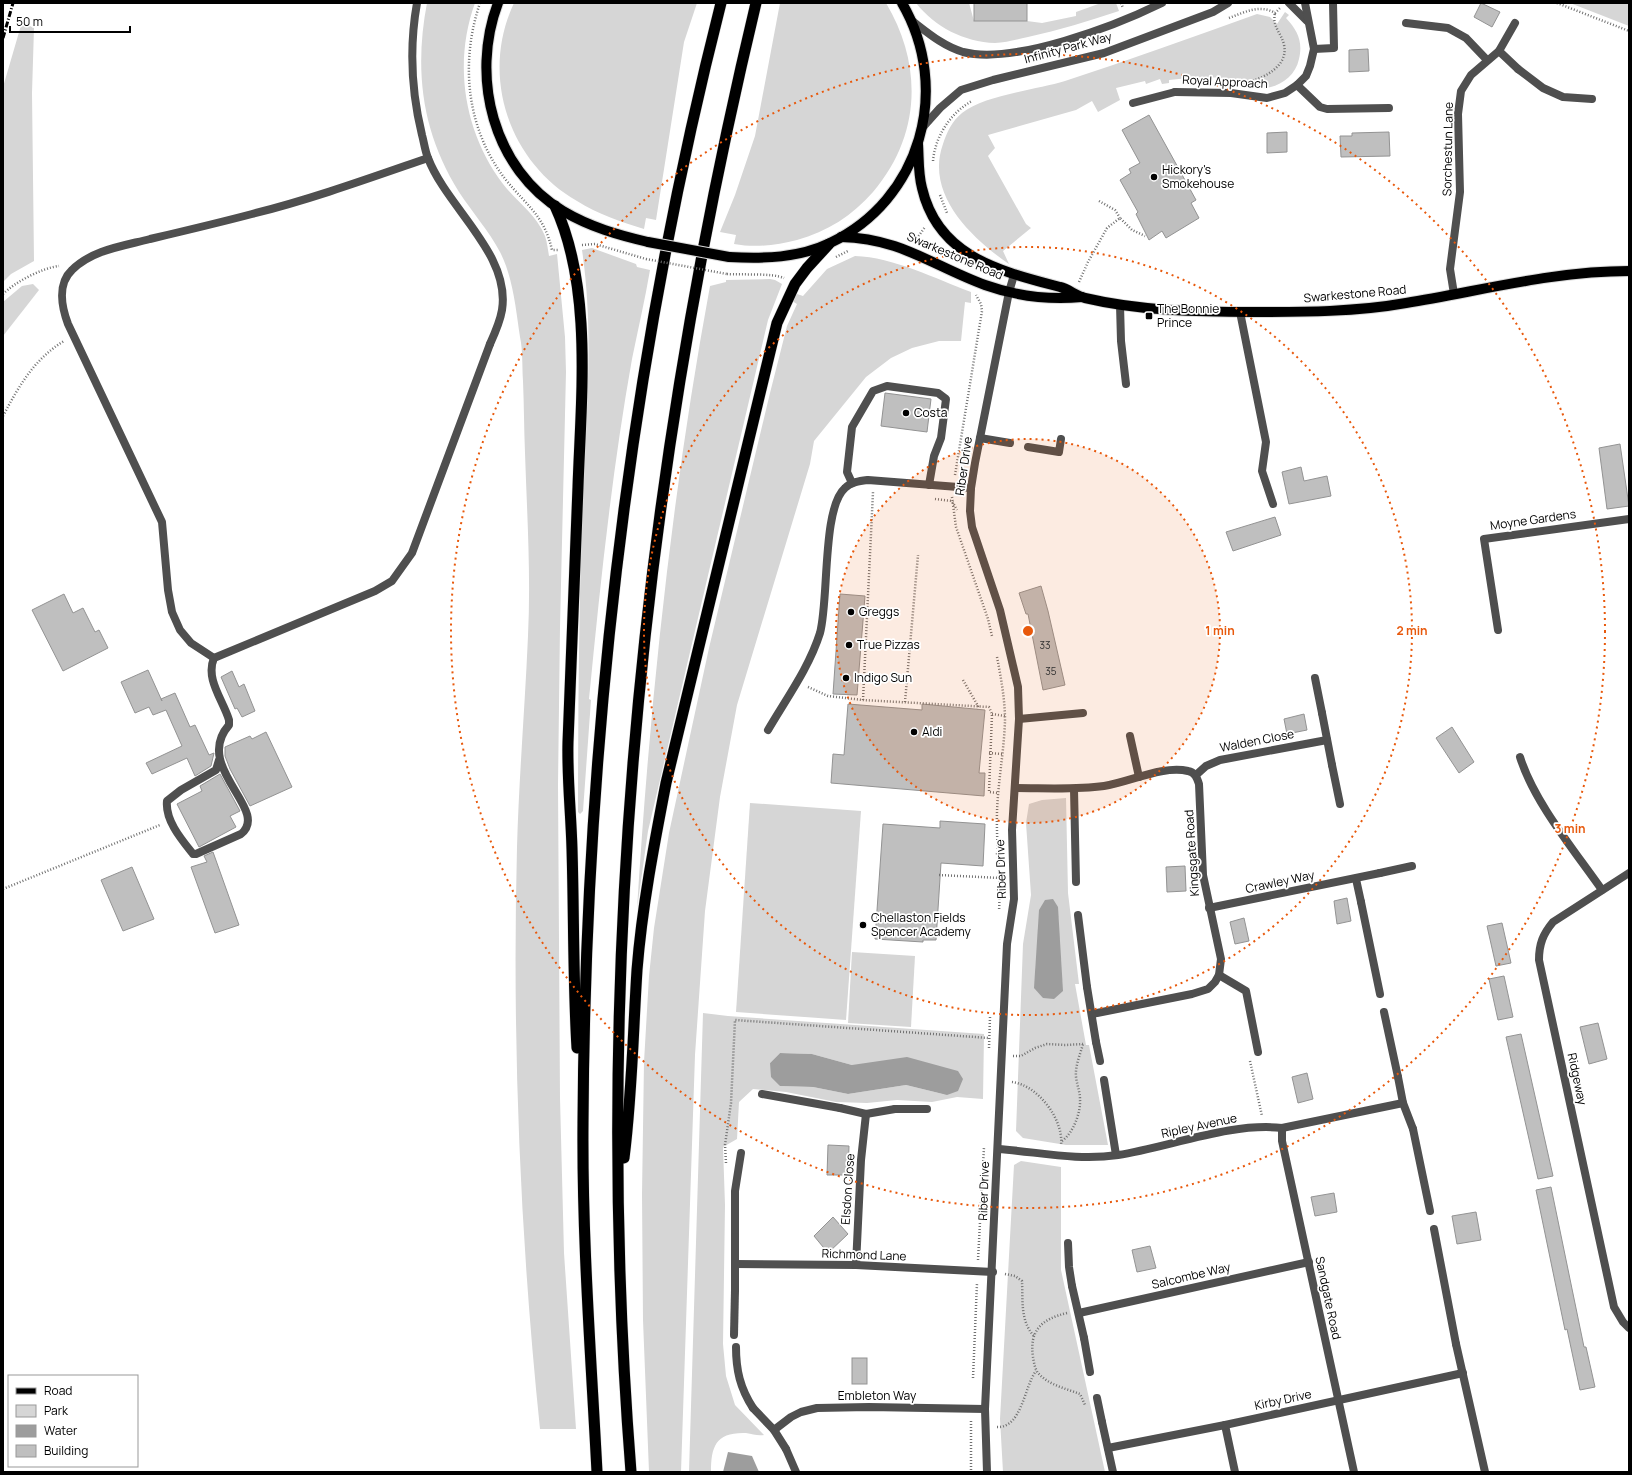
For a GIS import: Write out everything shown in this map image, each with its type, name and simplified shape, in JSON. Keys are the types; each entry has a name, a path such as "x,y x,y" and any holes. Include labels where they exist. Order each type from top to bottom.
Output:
{"highway":[{"path":"597,1472 585,1253 583,1127 584,1009 596,776 619,544 638,419 663,267 701,81 721,3"},
{"path":"631,1472 624,1358 618,1199 618,1052 621,959 631,775 643,641 655,540 690,313 715,184 756,3"},
{"path":"555,206 571,247 577,285 581,330 580,426 568,746 572,849 573,992 583,1127"},
{"path":"618,1199 629,1118 642,922 657,830 765,368 777,323 794,284 829,244"}],"main road":[{"path":"498,3 488,36 486,76 490,104 506,150 532,185 555,206 606,232 648,242 729,257 768,258 791,256 829,244 841,237 875,213 888,198 909,165 923,127 925,108 925,77 923,58 911,20 902,3"},
{"name":"Swarkestone Road","path":"918,144 919,173 922,188 934,220 950,240 959,248 986,265 1014,275 1066,289 1082,297 1120,305 1171,310 1240,312 1308,312 1357,309 1406,303 1582,274 1629,271"},
{"name":"Swarkestone Road","path":"841,237 873,239 912,252 963,276 1009,292 1035,297 1065,299 1082,297"}],"street":[{"path":"219,760 223,771 245,806 248,822 246,830 241,834 193,854 169,821 166,810 167,801 180,790 216,770 219,760 220,740 223,732 229,725 229,720 211,677 210,666 214,658 352,602 392,581 412,553 502,310 501,280 496,265 450,198 428,158 412,88 411,54 417,3"},
{"name":"Infinity Park Way","path":"911,20 947,46 964,52 990,54 1027,49 1072,39 1129,19 1162,3"},
{"name":"Infinity Park Way","path":"923,127 940,108 961,90 993,80 1104,53 1213,12 1228,3"},
{"path":"1289,3 1308,21"},
{"name":"Royal Approach","path":"1133,103 1175,92 1231,93 1267,98 1285,93 1297,85 1306,76 1314,49 1306,3"},
{"path":"1314,49 1334,48 1333,3"},
{"path":"1406,23 1448,28 1466,38 1487,60"},
{"name":"Sorchestun Lane","path":"1454,294 1450,269 1460,192 1458,114 1461,91 1471,75 1499,51 1515,23"},
{"path":"1499,51 1518,69 1543,88 1563,97 1592,99"},
{"path":"1297,85 1320,107 1327,109 1390,108"},
{"path":"214,658 191,643 180,630 172,612 162,522 72,335 63,310 62,297 64,284 70,272 80,263 103,251 294,202 428,158"},
{"name":"Riber Drive","path":"987,1472 985,1409 993,1272 1007,944 1014,899 1012,830 1019,718 1018,687 1013,657 1000,610 972,527 970,511 971,488 980,438 1009,292 1014,275"},
{"path":"1120,305 1121,341 1126,384"},
{"path":"1240,312 1266,442 1262,471 1273,504"},
{"path":"852,484 847,472 852,427 873,391 887,386 938,393 946,399 941,438 934,456 929,485"},
{"path":"980,438 1010,443"},
{"path":"1028,447 1059,452 1061,439"},
{"path":"768,730 806,666 820,632 824,614 832,518 836,501 845,488 852,484 868,480 971,488"},
{"name":"Moyne Gardens","path":"1498,630 1484,540 1629,519"},
{"path":"1315,678 1340,804"},
{"path":"1019,718 1083,713"},
{"path":"1130,736 1139,777"},
{"name":"Walden Close","path":"1196,775 1206,766 1220,760 1327,740"},
{"path":"1520,757 1524,772 1535,792 1602,890"},
{"path":"1015,788 1074,789 1106,786 1139,777 1177,770 1190,771 1196,775"},
{"name":"Kingsgate Road","path":"1196,775 1199,784 1203,875 1209,908 1220,952 1219,975"},
{"path":"1074,789 1076,882"},
{"name":"Crawley Way","path":"1209,908 1356,879 1412,866"},
{"name":"Ridgeway","path":"1629,873 1553,922 1545,931 1539,945 1539,960 1614,1307 1623,1322 1629,1328"},
{"path":"1356,879 1380,994"},
{"path":"1078,915 1087,987 1100,1061"},
{"path":"1092,1014 1192,994 1208,989 1219,975 1246,991 1258,1052"},
{"path":"1384,1012 1403,1103 1413,1129 1430,1211"},
{"path":"1104,1080 1116,1156"},
{"path":"762,1094 866,1114 894,1109 927,1109"},
{"name":"Ripley Avenue","path":"998,1149 1077,1158 1116,1156 1232,1130 1264,1126 1282,1128 1403,1103"},
{"name":"Elsdon Close","path":"856,1265 861,1160 866,1114"},
{"name":"Sandgate Road","path":"1282,1128 1282,1141 1354,1472"},
{"path":"734,1335 736,1191 741,1153"},
{"path":"1434,1229 1456,1344 1485,1472"},
{"path":"1068,1243 1069,1268 1072,1286 1090,1372"},
{"name":"Salcombe Way","path":"1078,1311 1308,1262"},
{"name":"Richmond Lane","path":"735,1264 856,1265 993,1272"},
{"path":"736,1347 736,1365 740,1384 753,1408 774,1430 786,1449 796,1472"},
{"name":"Kirby Drive","path":"1108,1448 1225,1425 1463,1373"},
{"path":"1097,1398 1113,1472"},
{"name":"Embleton Way","path":"774,1430 790,1417 801,1412 817,1408 870,1407 985,1409"},
{"path":"1225,1425 1235,1472"}],"path":[{"path":"1231,93 1236,83 1248,82 1264,77 1282,61 1285,50 1283,40 1275,27 1276,13 1284,3"},
{"path":"1557,3 1629,32"},
{"path":"1222,20 1256,9 1276,13"},
{"path":"933,167 934,151 946,124 962,107 978,98"},
{"path":"912,252 919,234 934,220 947,214 938,192"},
{"path":"1099,201 1115,210 1120,218 1132,230 1145,236"},
{"path":"1081,277 1107,228 1120,218"},
{"path":"831,261 852,251"},
{"path":"646,258 727,274 745,276 776,275 794,284"},
{"path":"3,294 10,286 55,266 80,263"},
{"path":"3,416 27,374 40,359 72,335"},
{"path":"863,700 872,492 877,492"},
{"path":"928,498 952,501 959,512 970,511"},
{"path":"905,702 918,555"},
{"path":"963,680 978,707"},
{"path":"796,682 828,696 863,700 989,707 992,714 989,752 989,792 999,793"},
{"path":"992,714 1005,716"},
{"path":"989,752 1002,754"},
{"path":"3,889 169,821"},
{"path":"939,876 1000,878"},
{"path":"726,1166 725,1145 731,1103 735,1020 989,1038"},
{"path":"1003,1055 1021,1056 1035,1048 1047,1044 1065,1045 1096,1042"},
{"path":"1062,1141 1068,1137 1079,1114 1080,1100 1076,1078 1077,1062 1083,1044"},
{"path":"1001,1081 1018,1083 1039,1096 1053,1114 1060,1130 1062,1141 1060,1156"},
{"path":"993,1272 1015,1276 1022,1281 1024,1314 1027,1328 1034,1336"},
{"path":"1078,1311 1052,1316 1040,1325 1034,1336 1032,1344 1036,1371 1040,1376 1056,1385 1080,1394 1088,1412"},
{"path":"985,1427 1001,1428 1010,1423 1019,1413 1030,1380 1036,1371"}],"green space":[{"path":"427,3 475,3 468,26 464,73 466,97 471,120 479,142 490,164 503,184 537,221 546,238 549,256 557,254 565,337 566,372 558,785 560,1098 564,1253 576,1429 540,1429 527,1284 519,1138 516,993 517,847 529,613 522,348 508,272 500,252 486,229 459,192 446,170 429,124 424,101 421,53"},
{"path":"514,3 697,3 684,42 656,220 646,218 644,229 627,224 593,210 577,201 553,184 533,163 518,140 507,114 501,87 500,59 504,31"},
{"path":"780,3 886,3 898,27 906,51 911,75 911,100 908,124 900,148 889,170 873,192 857,208 839,222 808,237 789,242 758,246 734,244 736,235 720,232 735,195 755,136"},
{"path":"916,3 969,3 974,21 1027,21 1042,23 1076,16 1076,12 1101,3 1116,3 1119,11 1051,31 1008,42 995,43 972,40 951,32 932,19"},
{"path":"1570,3 1629,3 1629,26"},
{"path":"1285,12 1289,15 1286,18 1294,28 1300,42 1299,59 1292,74 1286,80 1271,87 1254,89 1224,78 1210,77 1169,80 1169,83 1162,84 1160,79 1146,84 1145,81 1116,88 1120,100 1098,112 1092,101 1076,110 988,135 995,148 988,156 1026,224 1031,228 1003,251 1009,264 980,241 955,213 946,197 940,180 939,162 946,135 955,120 962,113 972,107 997,97 1065,81 1257,14 1270,17 1277,24"},
{"path":"22,22 34,28 32,93 34,261 11,274 3,282 3,87"},
{"path":"592,248 636,264 637,267 650,270 632,359 618,443 602,571 589,699 591,700 583,811 580,814 578,812 579,625 589,349 586,283 582,250"},
{"path":"855,256 869,257 899,264 971,292 971,303 965,302 961,341 939,341 912,348 891,358 866,377 814,441 810,464 737,705 720,797 705,911 695,1055 681,1472 649,1472 643,1320 642,1194 644,1062 649,976 654,928 669,833 709,648 770,393 787,326 797,304 792,301 797,294 803,296 827,269"},
{"path":"770,279 782,284 768,320 648,831 637,909 642,831 664,596 684,441 710,286 726,282 726,280"},
{"path":"33,284 39,290 3,336 3,302 22,286"},
{"path":"1066,798 1068,893 1079,984 1075,984 1086,1045 1089,1045 1108,1145 1066,1145 1023,1138 1016,1131 1023,944 1031,895 1026,823 1029,804 1042,800"},
{"path":"750,803 861,811 846,1020 736,1012"},
{"path":"852,952 915,956 911,1027 848,1023"},
{"path":"703,1013 984,1034 983,1099 957,1097 932,1102 897,1100 867,1103 836,1102 786,1092 753,1089 739,1102 737,1139 723,1147 725,1205 723,1344 726,1376 735,1405 764,1435 736,1433 728,1435 717,1442 714,1448 711,1472 689,1472","holes":["780,1053 812,1054 852,1065 947,1095 906,1085 848,1094 813,1087 780,1086 770,1063"]},
{"path":"1021,1161 1061,1167 1061,1270 1105,1472 1003,1472 1000,1419 1014,1165"}],"water":[{"path":"1053,899 1058,907 1063,991 1054,999 1043,998 1034,988 1039,910 1045,900"},
{"path":"780,1053 812,1054 852,1065 907,1057 958,1071 963,1079 958,1091 947,1095 906,1085 848,1094 813,1087 780,1086 771,1077 770,1063"},
{"path":"728,1452 752,1456 759,1472 723,1472"}],"building":[{"path":"974,3 1027,3 1027,21 974,21"},
{"path":"1481,3 1500,12 1492,27 1474,17"},
{"path":"1368,49 1369,71 1349,72 1349,50"},
{"name":"Hickory's Smokehouse","path":"1149,115 1196,200 1191,203 1199,218 1166,238 1162,231 1149,240 1136,214 1138,212 1120,180 1131,173 1129,169 1140,163 1122,130"},
{"path":"1287,132 1287,152 1267,153 1267,133"},
{"path":"1389,132 1390,156 1341,157 1340,136 1352,136 1352,133"},
{"name":"Costa","path":"885,393 931,399 927,432 881,426"},
{"path":"1620,444 1629,506 1607,509 1599,448"},
{"path":"1301,467 1304,481 1327,476 1331,496 1289,504 1282,472"},
{"path":"1275,517 1281,535 1233,551 1226,532"},
{"path":"1041,586 1065,685 1043,690 1028,614 1026,614 1019,593"},
{"path":"64,594 73,613 83,608 95,632 99,630 108,648 63,671 32,610"},
{"path":"840,594 865,596 857,695 833,694"},
{"path":"148,670 161,699 175,693 190,727 195,725 209,755 214,753 211,766 195,776 187,758 152,774 146,763 182,746 166,710 153,715 149,707 135,713 121,682"},
{"path":"232,671 239,687 244,684 255,711 242,717 237,708 235,709 221,677"},
{"name":"Aldi","path":"848,704 922,710 922,704 985,710 979,773 985,773 984,796 831,783 833,754 844,755"},
{"path":"1304,714 1307,730 1287,734 1284,719"},
{"path":"1452,727 1474,762 1459,773 1436,738"},
{"path":"266,732 292,787 250,806 230,769 225,756 225,747 250,736 252,739"},
{"path":"220,774 240,811 230,816 236,827 199,847 177,804 202,791 200,786"},
{"path":"940,821 985,824 983,866 941,863 936,940 923,940 923,942 875,939 883,824 940,828"},
{"path":"213,852 239,925 215,933 191,867 207,862 204,856"},
{"path":"1185,866 1186,891 1167,892 1166,867"},
{"path":"132,867 154,919 123,931 101,880"},
{"path":"1347,898 1351,921 1337,924 1334,901"},
{"path":"1244,918 1249,941 1235,944 1230,922"},
{"path":"1502,923 1511,963 1496,966 1487,926"},
{"path":"1504,976 1513,1017 1498,1020 1489,979"},
{"path":"1598,1023 1607,1059 1589,1064 1580,1027"},
{"path":"1521,1034 1553,1176 1538,1179 1506,1037"},
{"path":"1307,1073 1313,1099 1298,1103 1292,1077"},
{"path":"828,1145 849,1146 848,1175 827,1175"},
{"path":"1551,1187 1584,1347 1586,1347 1595,1387 1580,1390 1567,1329 1565,1330 1536,1190"},
{"path":"1334,1193 1337,1212 1315,1216 1311,1197"},
{"path":"1476,1212 1481,1240 1457,1244 1452,1216"},
{"path":"833,1217 848,1234 828,1253 814,1236"},
{"path":"1150,1246 1156,1268 1137,1272 1132,1250"},
{"path":"852,1358 867,1358 867,1384 852,1384"}],"railway":[{"path":"3,38 13,3"}],"place":[{"name":"Hickory's Smokehouse","path":"1154,177"},
{"name":"The Bonnie Prince","path":"1149,316"},
{"name":"Costa","path":"906,413"},
{"name":"Greggs","path":"851,612"},
{"name":"True Pizzas","path":"849,645"},
{"name":"Indigo Sun","path":"846,678"},
{"name":"Aldi","path":"914,732"},
{"name":"Chellaston Fields Spencer Academy","path":"863,925"}]}
